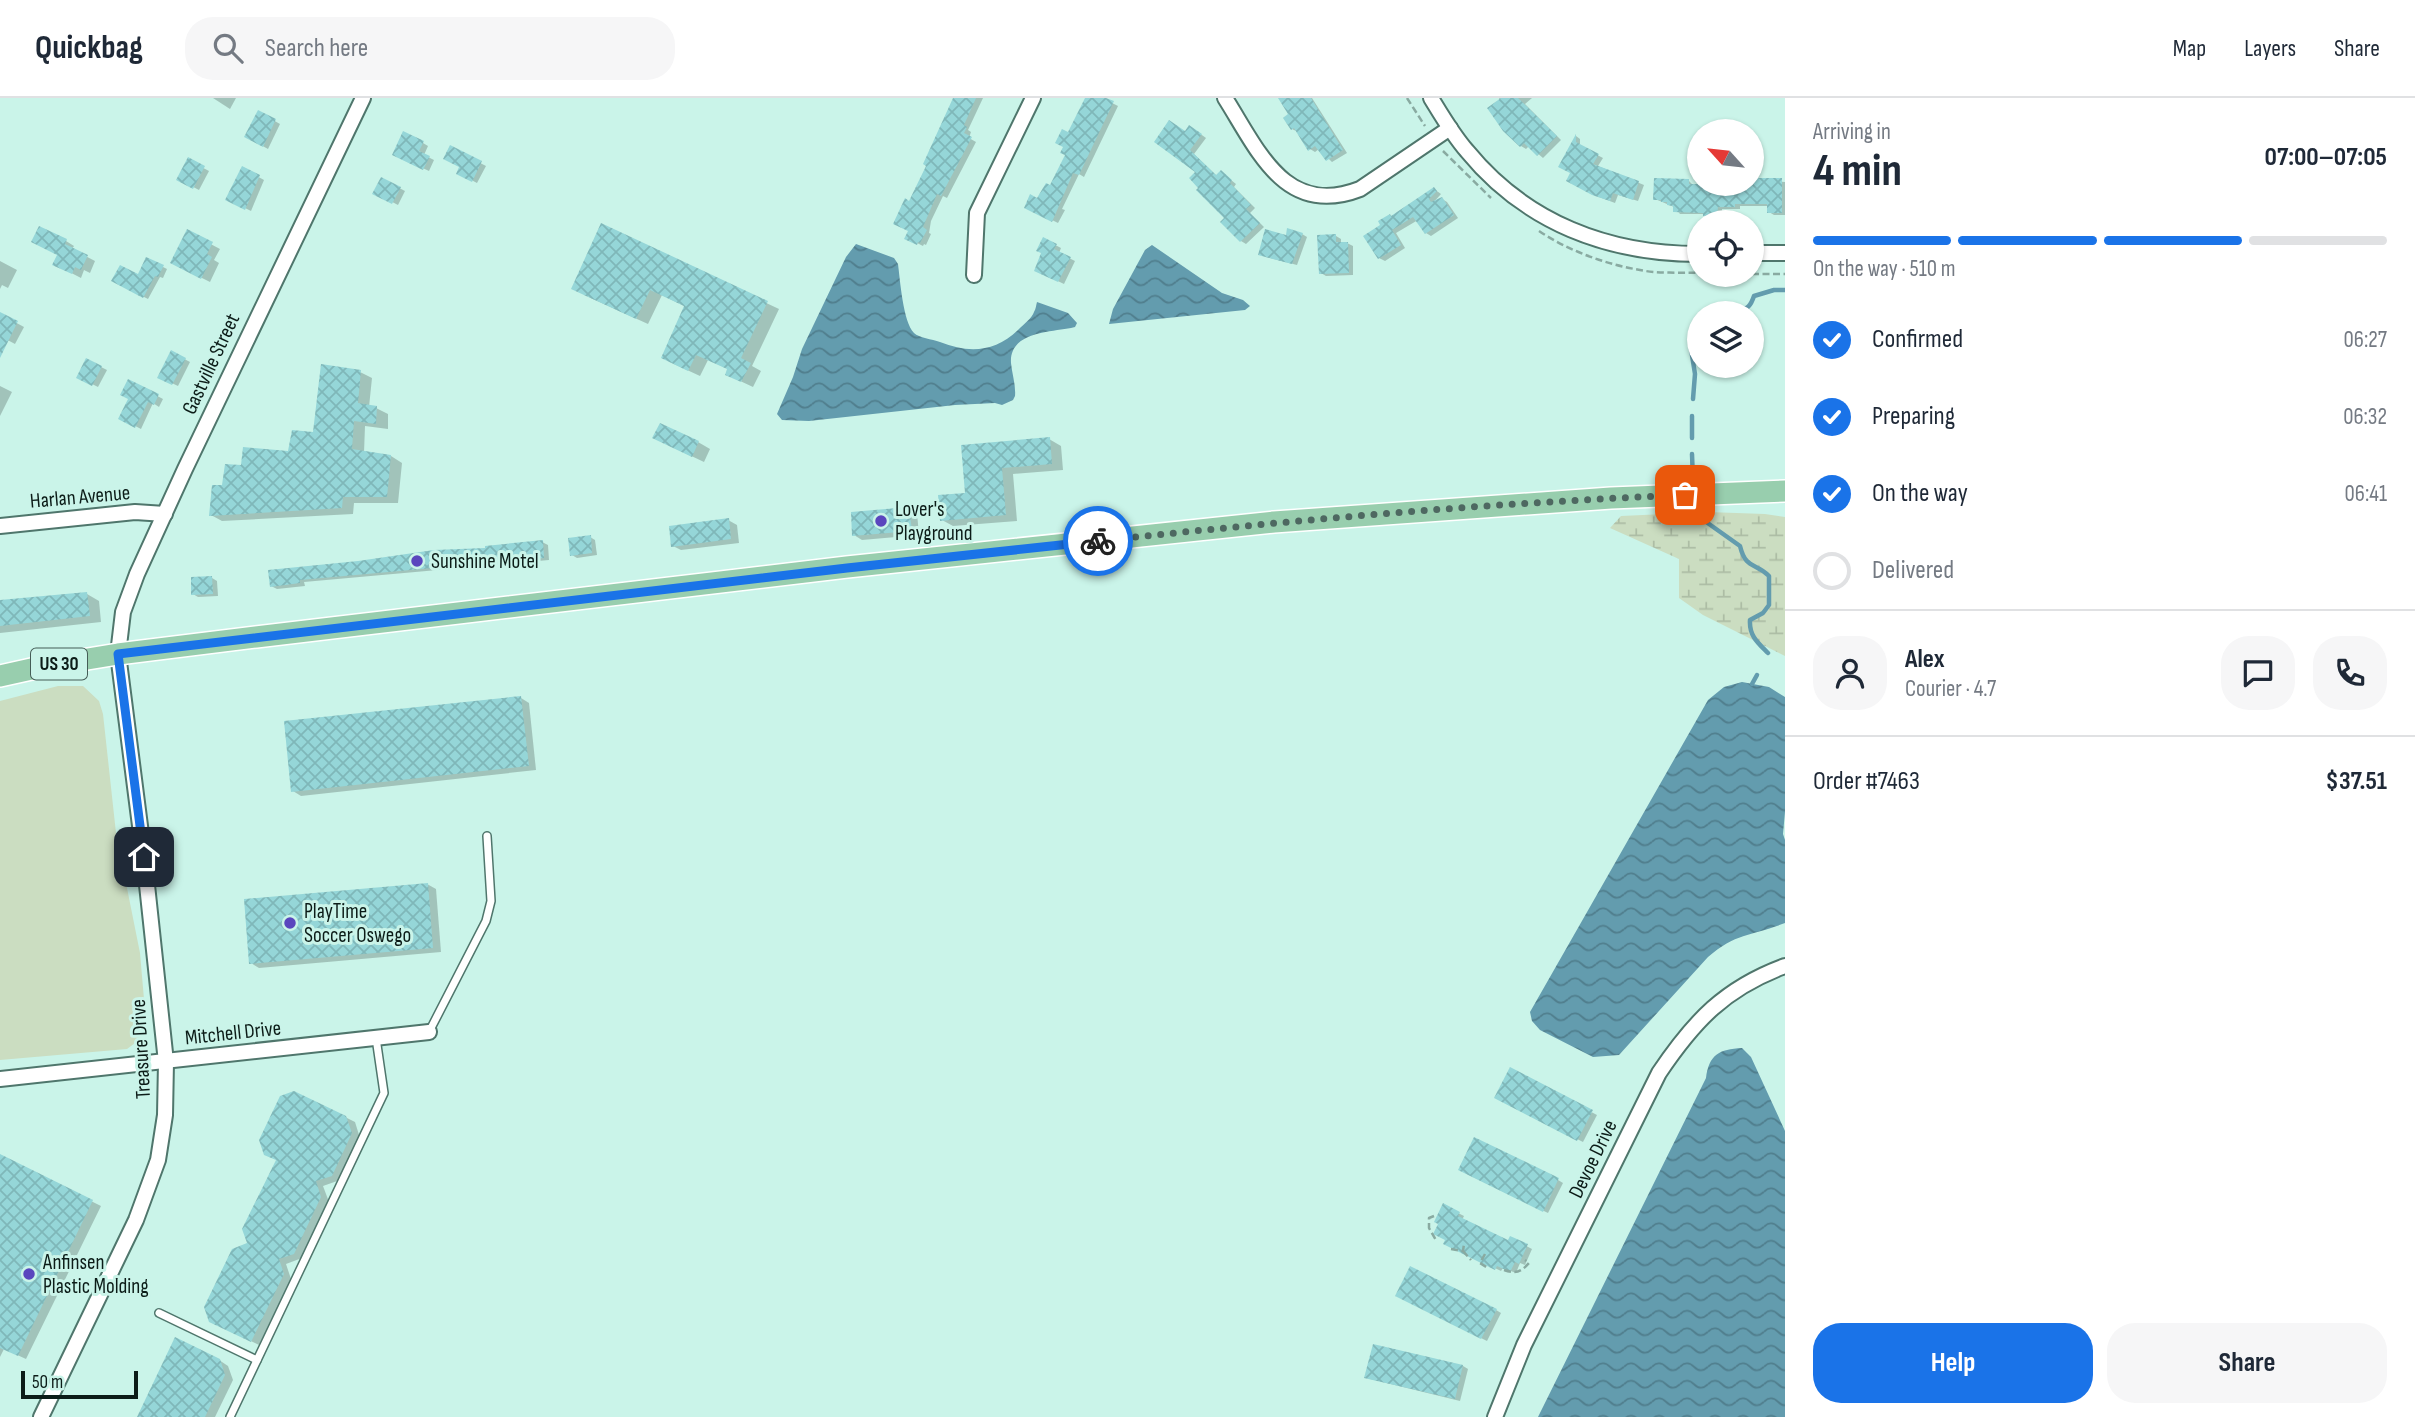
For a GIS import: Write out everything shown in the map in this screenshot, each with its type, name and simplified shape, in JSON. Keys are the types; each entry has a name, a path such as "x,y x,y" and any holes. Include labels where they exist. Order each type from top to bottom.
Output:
{"main road":[{"name":"US 30","path":"0,677 45,666 118,654 847,568 1274,522 1597,499 1785,491"}],"street":[{"name":"Gastville Street","path":"118,654 123,612 164,514 363,98"},
{"path":"974,275 977,212 1033,98"},
{"path":"1224,98 1277,176 1294,188 1322,196 1348,193 1360,188 1450,128"},
{"path":"1431,98 1450,128 1480,166 1518,199 1575,232 1630,249 1687,254"},
{"path":"1764,253 1785,253"},
{"name":"Harlan Avenue","path":"0,526 135,512 164,514"},
{"name":"Treasure Drive","path":"41,1417 136,1220 158,1160 165,1115 166,1062 144,857 118,654"},
{"name":"Devoe Drive","path":"1495,1417 1524,1345 1659,1073 1685,1035 1713,1006 1758,976 1785,966"},
{"name":"Mitchell Drive","path":"0,1079 429,1032"}],"lane":[{"path":"429,1032 486,921 491,901 487,836"},
{"path":"230,1417 384,1093 376,1038"},
{"path":"159,1313 257,1360"}],"path":[{"path":"1407,98 1427,129"},
{"path":"1764,274 1785,274"},
{"path":"1434,1216 1430,1218 1429,1228 1437,1242"},
{"path":"1451,1249 1465,1247 1471,1260"},
{"path":"1485,1254 1480,1263 1488,1268"},
{"path":"1504,1270 1520,1272 1529,1263 1525,1260"}],"green space":[{"path":"1708,512 1785,517 1785,656 1703,615 1679,598 1679,559 1610,528 1621,516"},
{"path":"58,686 83,686 99,701 103,714 116,833 140,953 147,1034 127,1049 0,1060 0,701"}],"water":[{"path":"856,244 894,258 898,264 907,320 914,333 919,336 962,348 992,346 1011,336 1028,321 1037,302 1068,313 1077,323 1075,327 1032,335 1017,345 1012,353 1011,363 1015,396 1013,400 1002,405 955,405 809,421 782,420 777,414 802,349 846,257"},
{"path":"1152,245 1222,293 1243,300 1250,306 1245,310 1109,324 1113,309 1145,250"},
{"path":"1742,682 1769,687 1785,697 1785,923 1736,939 1718,949 1619,1055 1593,1057 1540,1030 1532,1021 1530,1012 1708,700 1724,687"},
{"path":"1742,1048 1751,1057 1785,1131 1785,1417 1538,1417 1706,1078 1710,1064 1721,1052"}],"building":[{"path":"953,98 976,98 964,125 967,127 964,133 972,137 941,196 937,194 923,227 927,230 917,245 904,239 908,231 893,224 905,198 909,201 926,166 923,164"},
{"path":"1085,98 1106,98 1114,101 1079,175 1073,173 1052,222 1024,208 1030,194 1037,198 1046,183 1050,185 1065,155 1060,153 1063,147 1055,143 1062,129 1068,132"},
{"path":"1278,98 1311,98 1343,150 1326,161 1315,146 1308,151 1294,128 1291,130 1283,118 1288,114"},
{"path":"1501,98 1518,98 1557,136 1537,156 1524,143 1520,147 1503,131 1487,108"},
{"path":"258,110 276,119 263,147 244,137"},
{"path":"1169,120 1185,131 1189,125 1202,134 1190,150 1216,175 1221,170 1251,205 1246,209 1260,223 1240,242 1220,222 1224,218 1196,190 1198,188 1189,178 1195,172 1154,142"},
{"path":"403,131 424,141 419,151 430,156 423,170 392,155"},
{"path":"1576,134 1576,142 1599,154 1593,164 1639,181 1633,200 1613,193 1610,201 1566,181 1570,173 1558,167"},
{"path":"450,145 482,161 472,182 456,174 459,167 443,159"},
{"path":"188,157 205,166 193,189 176,180"},
{"path":"242,166 260,175 245,210 225,200"},
{"path":"381,177 401,187 392,204 372,194"},
{"path":"1654,178 1687,179 1687,196 1764,196 1764,178 1782,178 1782,213 1767,213 1767,204 1735,204 1735,207 1718,207 1718,210 1673,212 1673,206 1667,205 1667,202 1653,200"},
{"path":"1434,187 1437,191 1429,199 1431,202 1442,197 1454,215 1425,234 1413,217 1392,230 1401,245 1378,259 1363,236 1380,225 1378,221 1390,214 1391,216"},
{"path":"601,223 768,301 741,358 751,363 741,382 725,375 727,369 696,355 688,371 661,358 684,306 650,290 636,319 571,289"},
{"path":"39,226 67,239 65,244 88,255 81,270 75,267 72,274 52,265 57,255 31,242"},
{"path":"1287,228 1303,233 1292,264 1258,255 1265,229 1286,235"},
{"path":"187,229 213,242 207,254 212,257 201,279 170,263"},
{"path":"1336,234 1336,242 1348,242 1349,273 1319,274 1317,235"},
{"path":"1043,237 1057,244 1054,249 1071,257 1058,282 1034,271 1041,253 1036,251"},
{"path":"146,257 164,265 143,298 111,281 120,265 138,274"},
{"path":"0,312 18,321 0,358"},
{"path":"171,350 186,358 172,385 157,378"},
{"path":"86,358 102,366 92,386 76,378"},
{"path":"321,364 361,370 358,403 377,406 376,424 354,421 352,449 391,455 387,497 343,497 342,508 209,516 212,485 222,485 225,464 241,465 243,447 288,451 292,430 313,432"},
{"path":"128,379 159,394 154,405 148,402 135,428 118,419 128,399 120,395"},
{"path":"660,423 699,441 692,457 652,438"},
{"path":"1050,437 1052,464 1002,468 1006,515 940,521 938,495 965,493 961,445"},
{"name":"Lover's Playground","path":"909,507 912,531 852,536 851,512"},
{"path":"729,518 731,539 671,547 669,526"},
{"path":"591,535 592,553 570,556 568,538"},
{"path":"543,540 544,558 300,580 300,583 270,587 268,570"},
{"path":"212,576 213,594 191,595 191,577"},
{"path":"87,592 90,616 0,626 0,600"},
{"path":"521,696 529,766 291,792 284,721"},
{"path":"428,883 433,948 249,964 244,899"},
{"path":"1510,1067 1593,1110 1577,1141 1494,1098"},
{"path":"294,1091 346,1116 352,1133 332,1176 316,1181 321,1197 294,1254 279,1259 284,1274 251,1342 209,1322 204,1307 232,1249 247,1243 242,1229 276,1160 264,1155 259,1140 280,1096"},
{"path":"1474,1137 1559,1178 1543,1212 1458,1170"},
{"name":"Anfinsen Plastic Molding","path":"0,1154 93,1200 18,1356 0,1348"},
{"path":"1443,1203 1460,1212 1458,1216 1508,1240 1510,1236 1528,1244 1519,1264 1515,1262 1510,1272 1497,1266 1495,1270 1443,1244 1445,1240 1433,1234 1438,1224 1434,1222"},
{"path":"1410,1266 1497,1309 1481,1339 1395,1296"},
{"path":"175,1337 220,1359 225,1375 205,1417 137,1417"},
{"path":"1373,1344 1463,1365 1455,1399 1364,1378"}],"waterway":[{"path":"1752,301 1754,296 1785,290"},
{"path":"1693,399 1695,378"},
{"path":"1692,416 1692,438"},
{"path":"1692,454 1693,481"},
{"path":"1694,507 1702,519 1740,546 1748,562 1769,576 1769,605 1763,613 1750,620 1753,635 1768,653"},
{"path":"1752,684 1757,675"}],"way so far":[{"path":"1098,541 1274,522 1444,508 1685,495"}],"place":[{"name":"Lover's Playground","path":"881,521"},
{"name":"Sunshine Motel","path":"417,561"},
{"name":"PlayTime Soccer Oswego","path":"290,923"},
{"name":"Anfinsen Plastic Molding","path":"29,1274"}],"route":[{"path":"144,857 118,654 1098,541"}]}
